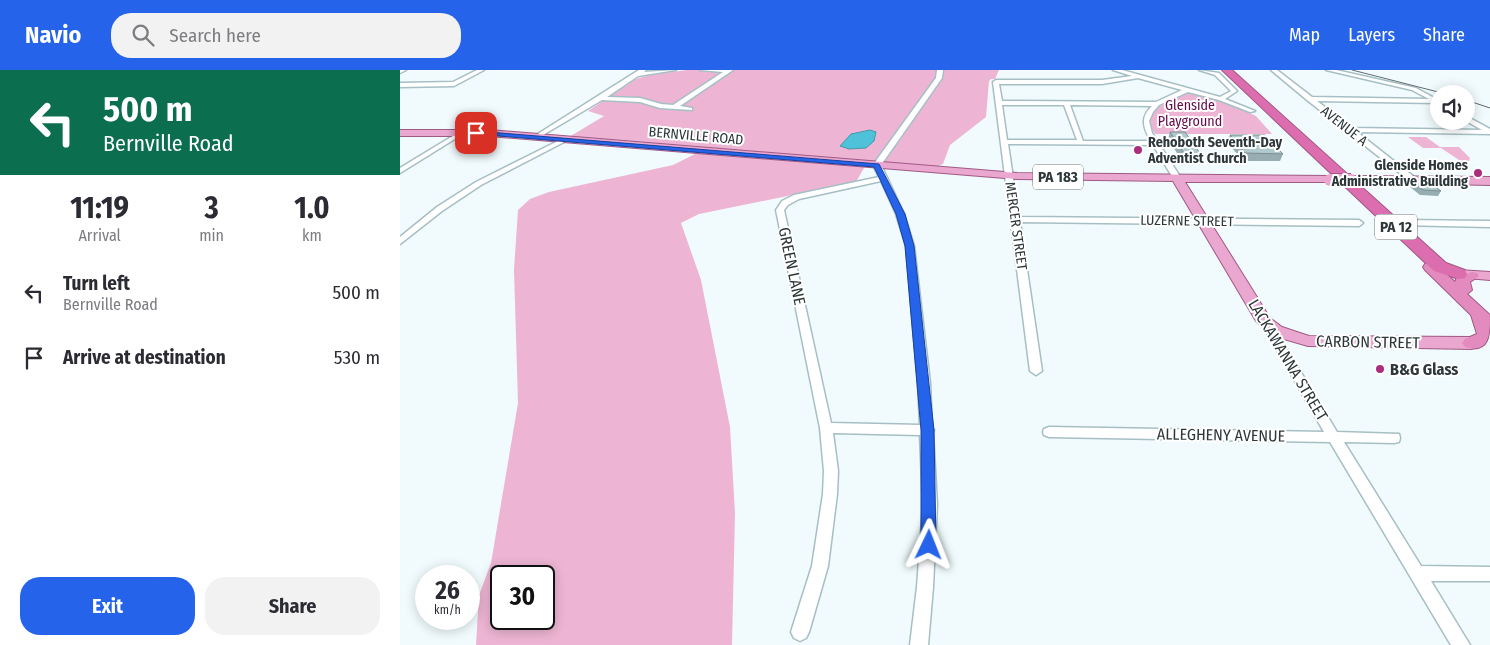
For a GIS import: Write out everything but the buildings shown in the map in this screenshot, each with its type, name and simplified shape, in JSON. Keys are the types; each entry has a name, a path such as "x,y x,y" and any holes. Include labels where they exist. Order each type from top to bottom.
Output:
{"highway":[{"name":"PA 12","path":"1222,71 1435,267 1486,317"},
{"path":"1435,267 1465,280 1486,317 1486,335 1481,341 1471,343"},
{"path":"1471,343 1490,346"}],"main road":[{"name":"BERNVILLE ROAD","path":"400,133 463,132 536,137 1009,176"},
{"name":"PA 183","path":"1009,176 1490,181"},
{"name":"LACKAWANNA STREET","path":"1177,178 1268,326"},
{"path":"1465,280 1490,276"},
{"name":"CARBON STREET","path":"1268,326 1290,337 1308,341 1471,343"}],"street":[{"path":"400,85 454,84 481,70"},
{"path":"536,137 641,72 673,70"},
{"path":"703,70 729,71"},
{"path":"919,645 929,537 928,430 910,246 900,214 876,165 939,78 940,70"},
{"path":"1116,70 1221,100 1252,111"},
{"path":"1202,70 1222,71 1235,92 1221,100"},
{"name":"AVENUE A","path":"1274,70 1414,180"},
{"path":"1329,70 1414,89 1430,98"},
{"path":"673,108 729,71"},
{"name":"MERCER STREET","path":"1036,370 996,82 1102,82 1136,77"},
{"path":"999,103 1157,104 1187,90"},
{"path":"600,98 640,100 660,106 690,109"},
{"path":"1310,100 1430,102"},
{"path":"1066,104 1081,143"},
{"name":"LACKAWANNA STREET","path":"1157,104 1150,111 1146,121 1148,129 1177,178"},
{"path":"1475,123 1490,132"},
{"path":"1349,130 1490,132"},
{"path":"400,171 463,132"},
{"path":"400,241 429,216 474,184 564,140"},
{"path":"1005,142 1156,143"},
{"name":"GREEN LANE","path":"800,632 820,566 831,471 826,428 780,210 785,203 797,197 882,179"},
{"name":"LUZERNE STREET","path":"1015,219 1359,223"},
{"path":"1402,223 1490,224"},
{"name":"LACKAWANNA STREET","path":"1268,326 1461,645"},
{"path":"826,428 928,430"},
{"name":"ALLEGHENY AVENUE","path":"1049,432 1394,438"},
{"path":"1417,573 1490,574"}],"green space":[{"path":"687,70 999,70 995,79 989,81 986,117 950,145 943,164 936,167 868,161 856,182 699,214 681,223 701,280 730,427 735,513 732,645 476,645 477,630 480,630 480,592 490,566 490,630 555,630 555,565 490,565 518,403 514,270 518,210 530,199 549,192 673,165 705,149 569,137 604,116 588,111 636,79 650,75"},
{"name":"Glenside Playground","path":"1186,92 1236,106 1256,116 1272,134 1155,134 1150,126 1153,113 1162,104"},
{"path":"1408,137 1426,137 1440,147 1459,147 1470,158 1469,161 1459,160 1441,148 1423,148"}],"water":[{"path":"870,130 876,132 874,141 866,148 849,149 840,146 851,134"}],"railway":[{"path":"1352,70 1430,90"},
{"path":"1475,103 1490,108"}],"place":[{"name":"Rehoboth Seventh-Day Adventist Church","path":"1138,150"},
{"name":"Glenside Homes Administrative Building","path":"1478,173"},
{"name":"B&G Glass","path":"1380,369"}],"route":[{"path":"476,133 876,165 900,214 910,246 928,430 930,471 929,545"}]}
